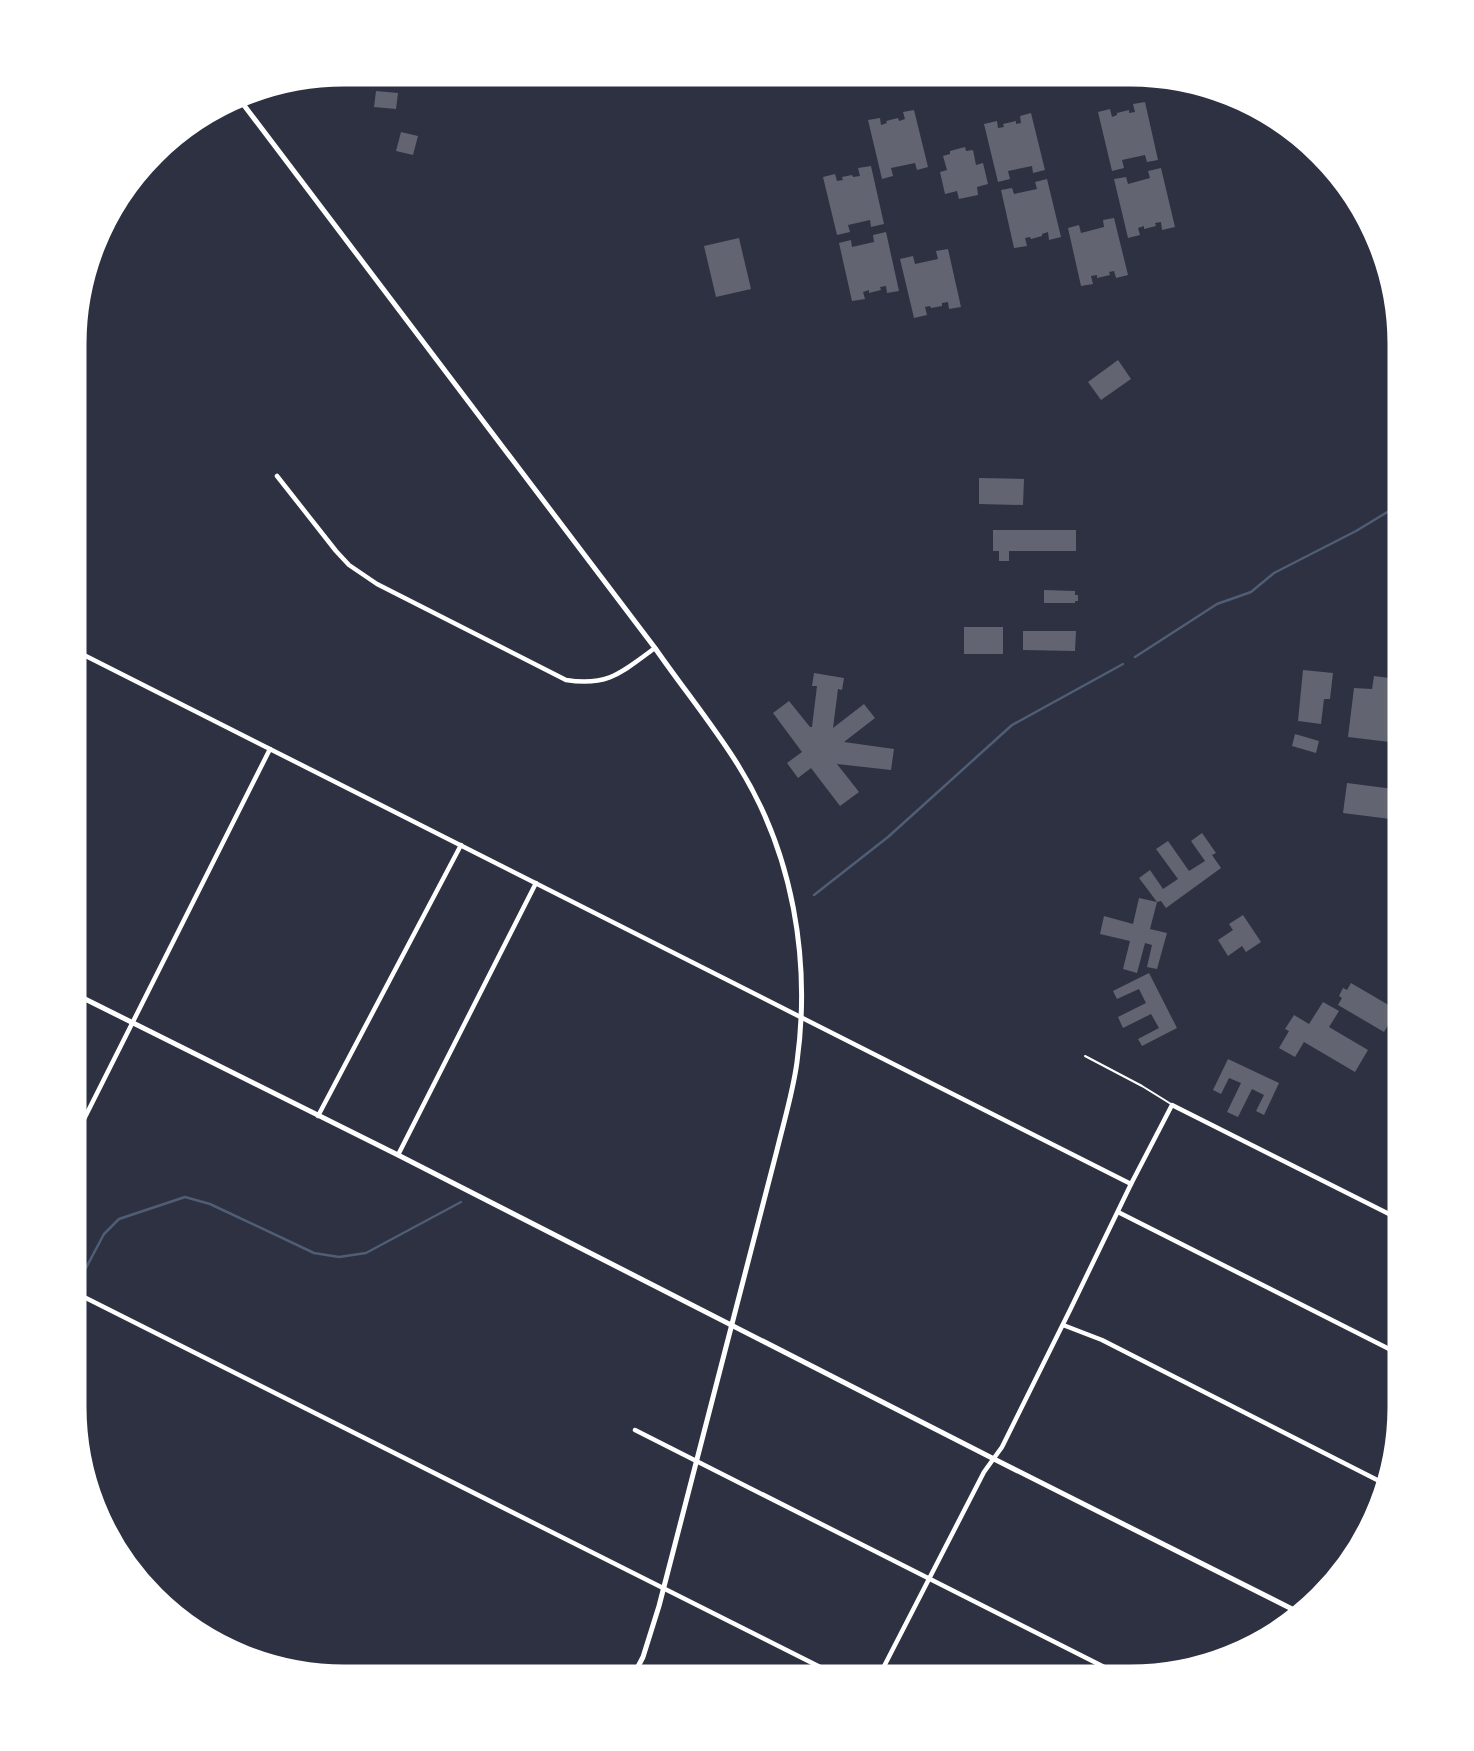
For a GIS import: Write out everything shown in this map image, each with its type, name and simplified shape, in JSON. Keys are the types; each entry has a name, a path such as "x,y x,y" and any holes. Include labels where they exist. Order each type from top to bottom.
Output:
{"main road":[{"path":"242,103 655,648 738,766 760,805 777,846 790,889 798,932 801,982 800,1040 793,1082 663,1590 643,1657 637,1669"},
{"path":"82,998 1295,1610"}],"street":[{"path":"277,476 349,565 377,584 566,680 604,681 616,676 655,648"},
{"path":"82,654 1131,1184"},
{"path":"82,1123 270,748"},
{"path":"318,1116 461,845"},
{"path":"398,1156 536,883"},
{"path":"883,1669 984,1472 1002,1447 1172,1105 1392,1215"},
{"path":"1118,1212 1392,1350"},
{"path":"82,1296 824,1669"},
{"path":"1063,1325 1102,1340 1381,1482"},
{"path":"635,1430 1107,1669"}],"lane":[{"path":"1085,1056 1172,1105"}],"building":[{"path":"401,82 420,82 420,86 401,85"},
{"path":"376,91 398,93 396,109 374,107"},
{"path":"1145,102 1158,160 1147,162 1145,155 1122,160 1124,168 1112,171 1098,112 1110,109 1112,117 1129,110 1129,113 1135,112 1133,104"},
{"path":"914,110 928,167 917,170 915,163 891,168 893,176 882,179 868,120 880,118 881,125 898,118 899,121 905,119 903,112"},
{"path":"1031,113 1045,170 1033,173 1032,166 1008,171 1010,179 998,182 984,124 997,121 998,128 1004,127 1003,124 1016,121 1016,124 1021,123 1020,116"},
{"path":"401,132 418,136 413,155 396,151"},
{"path":"965,147 966,151 973,150 976,165 983,163 988,184 977,187 978,195 959,199 957,191 945,194 940,172 947,170 943,156"},
{"path":"871,166 884,224 871,227 870,220 848,225 850,232 837,235 823,177 835,174 837,181 843,180 842,177 860,176 858,168"},
{"path":"1161,168 1175,227 1162,230 1161,222 1155,223 1156,226 1138,228 1140,235 1128,238 1114,179 1126,177 1128,184 1150,178 1148,171"},
{"path":"1047,179 1061,237 1049,240 1048,232 1031,239 1025,238 1027,246 1014,248 1001,190 1012,188 1014,194 1037,189 1035,182"},
{"path":"1114,218 1128,275 1116,278 1114,271 1109,272 1110,275 1097,278 1097,275 1091,276 1093,284 1081,286 1068,228 1079,225 1081,233 1104,227 1103,220"},
{"path":"886,232 899,291 887,293 886,286 880,287 881,290 863,292 865,299 852,301 839,243 851,240 852,247 874,242 873,235"},
{"path":"739,238 751,289 716,297 704,246"},
{"path":"948,249 961,307 949,309 948,302 942,303 942,306 925,307 927,315 914,318 900,259 913,256 915,264 938,259 936,251"},
{"path":"1118,360 1131,379 1101,400 1088,382"},
{"path":"979,478 1024,479 1023,505 979,504"},
{"path":"993,530 1076,530 1076,551 1009,551 1009,561 999,561 999,551 993,551"},
{"path":"1044,590 1075,591 1078,601 1044,603"},
{"path":"964,627 1003,627 1003,654 964,654"},
{"path":"1023,631 1076,631 1075,651 1023,650"},
{"path":"1303,670 1333,673 1330,699 1324,699 1321,724 1298,721"},
{"path":"814,673 844,678 842,690 838,689 833,728 864,704 875,718 844,742 894,749 891,770 837,764 859,792 840,806 811,768 798,778 787,763 802,752 773,713 789,701 812,727 817,686 812,686"},
{"path":"1374,676 1392,678 1392,742 1348,737 1354,688 1372,689"},
{"path":"1295,734 1319,741 1316,753 1292,746"},
{"path":"1347,783 1392,789 1392,819 1343,813"},
{"path":"1202,833 1216,853 1212,855 1221,868 1166,908 1161,901 1157,902 1139,878 1150,870 1163,889 1178,879 1156,849 1168,841 1189,871 1205,861 1191,841"},
{"path":"1139,898 1157,902 1150,929 1167,933 1157,969 1147,967 1152,945 1145,943 1137,973 1123,969 1130,941 1100,934 1104,916 1133,924"},
{"path":"1243,915 1261,942 1246,952 1242,946 1228,956 1218,940 1233,930 1229,924"},
{"path":"1149,973 1177,1028 1142,1046 1138,1039 1159,1028 1151,1014 1123,1028 1118,1017 1146,1003 1139,989 1117,999 1113,991"},
{"path":"1351,983 1392,1007 1392,1018 1384,1032 1338,1005 1343,988 1347,990"},
{"path":"1323,1002 1339,1011 1329,1027 1368,1050 1355,1072 1304,1042 1295,1057 1279,1048 1289,1031 1285,1029 1294,1015 1309,1024"},
{"path":"1228,1059 1279,1083 1264,1115 1256,1111 1264,1095 1252,1089 1238,1117 1227,1112 1241,1083 1229,1078 1221,1094 1213,1090"}],"waterway":[{"path":"1135,657 1217,604 1251,592 1274,573 1392,509"},
{"path":"814,895 888,837 1012,725 1123,664"},
{"path":"82,1275 104,1234 119,1219 185,1197 210,1204 314,1253 339,1257 366,1253 461,1202"}]}
